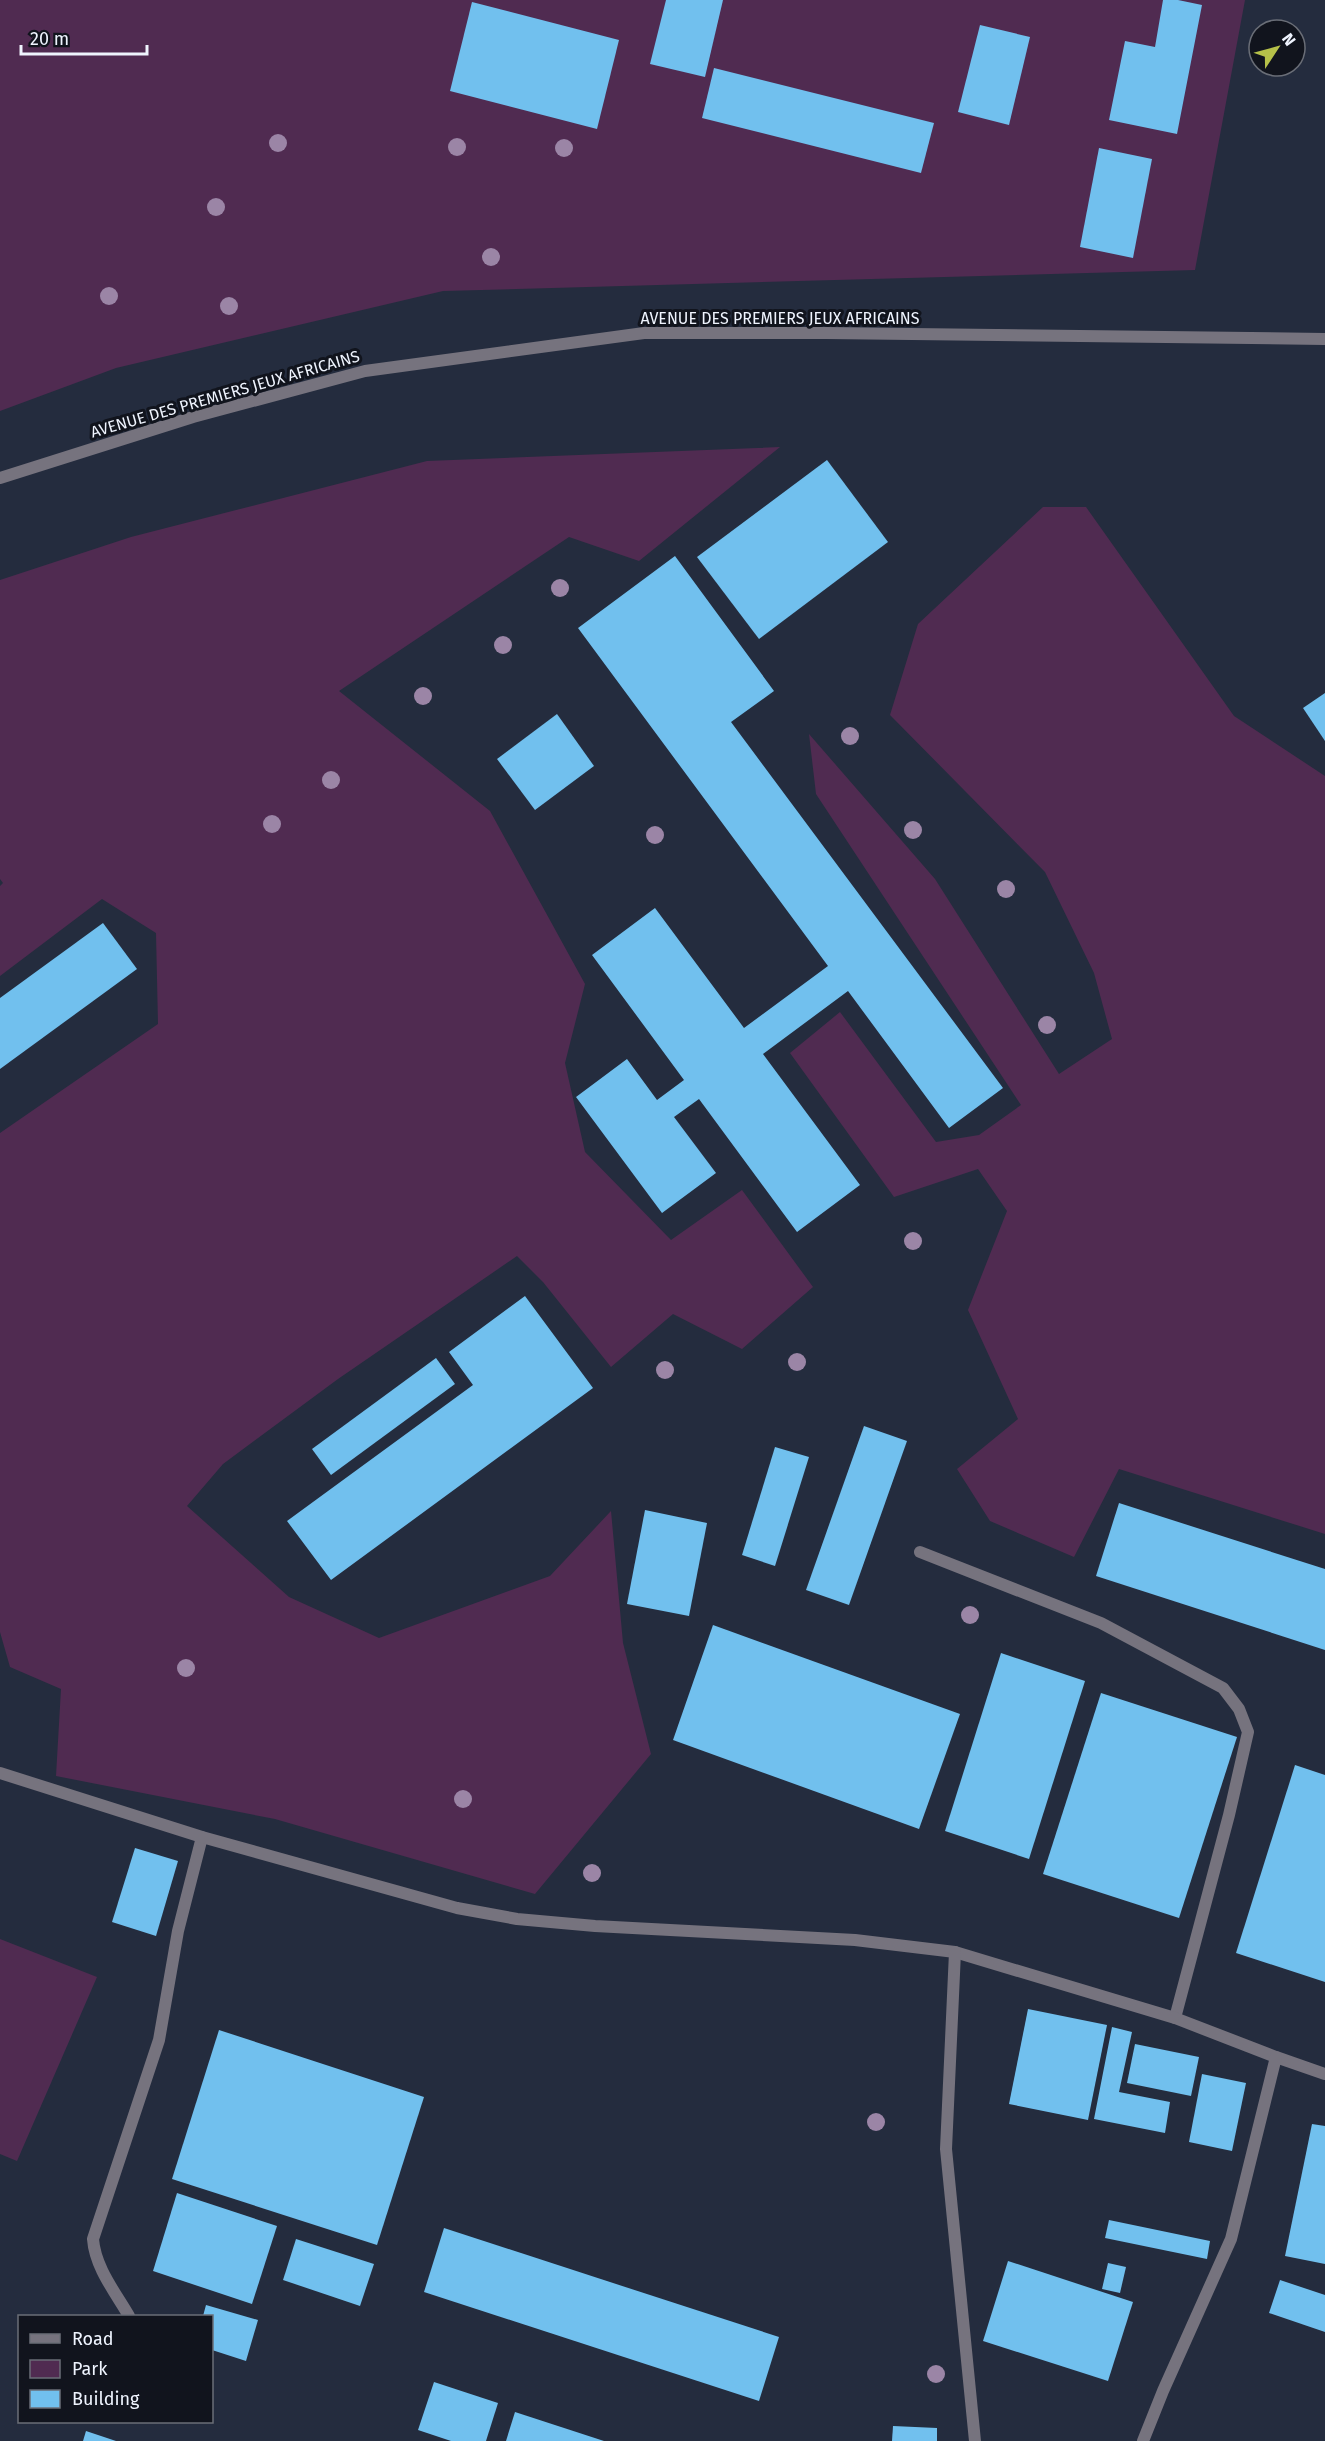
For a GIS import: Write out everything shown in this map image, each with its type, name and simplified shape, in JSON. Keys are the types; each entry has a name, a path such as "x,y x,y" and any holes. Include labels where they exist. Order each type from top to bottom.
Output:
{"street":[{"name":"AVENUE DES PREMIERS JEUX AFRICAINS","path":"0,478 193,417 365,371 644,333 1325,339"},
{"path":"920,1552 1101,1623 1223,1688 1239,1709 1248,1732 1229,1815 1175,2018"},
{"path":"0,1773 202,1837 457,1908 517,1918 595,1926 855,1940 955,1952 1175,2018 1325,2074"},
{"path":"128,2315 100,2266 94,2251 93,2239 159,2040 178,1931 202,1837"},
{"path":"955,1952 946,2149 975,2441"},
{"path":"1143,2441 1162,2391 1231,2239 1276,2057"}],"green space":[{"path":"0,0 1245,0 1195,270 443,291 116,368 0,411"},
{"path":"780,447 639,561 569,537 339,691 490,811 585,984 565,1063 585,1152 671,1240 742,1190 813,1287 742,1349 673,1314 611,1367 543,1282 517,1256 338,1379 223,1464 187,1506 289,1597 379,1638 550,1576 611,1511 623,1643 651,1754 535,1894 275,1819 56,1776 61,1689 10,1667 0,1632 0,1133 158,1024 156,933 102,899 0,976 0,886 3,883 0,879 0,580 131,537 427,461"},
{"path":"1043,507 1086,507 1234,716 1325,776 1325,1534 1119,1469 1074,1557 990,1521 957,1469 1018,1419 968,1310 1007,1211 978,1169 894,1197 790,1053 840,1012 936,1142 979,1135 1021,1105 816,794 809,734 935,879 1059,1074 1112,1039 1094,973 1045,872 890,715 918,624"},
{"path":"0,1939 97,1977 17,2161 0,2154"}],"building":[{"path":"666,0 723,0 705,77 650,64"},
{"path":"1163,0 1178,0 1202,5 1177,134 1109,120 1125,41 1155,47"},
{"path":"472,2 619,40 597,129 450,91"},
{"path":"980,25 1030,37 1009,125 958,112"},
{"path":"714,68 934,123 921,173 702,118"},
{"path":"1099,148 1152,159 1133,258 1080,247"},
{"path":"827,460 888,542 759,639 697,557"},
{"path":"675,556 774,691 731,722 1003,1088 949,1128 848,991 763,1054 860,1185 797,1232 699,1099 674,1117 716,1173 662,1213 576,1097 627,1059 657,1100 684,1080 592,955 655,908 744,1028 828,966 578,628"},
{"path":"1325,693 1325,741 1303,708"},
{"path":"557,714 594,766 535,810 497,759"},
{"path":"103,923 137,969 0,1069 0,998"},
{"path":"525,1296 593,1388 331,1580 287,1521 473,1385 449,1352"},
{"path":"436,1358 455,1384 331,1475 312,1449"},
{"path":"864,1426 907,1441 849,1605 806,1590"},
{"path":"775,1447 809,1457 775,1566 742,1555"},
{"path":"1119,1503 1325,1569 1325,1650 1096,1576"},
{"path":"645,1510 707,1523 689,1616 627,1604"},
{"path":"713,1625 960,1714 919,1829 673,1740"},
{"path":"1001,1653 1085,1681 1029,1859 945,1831"},
{"path":"1101,1693 1237,1737 1179,1918 1043,1874"},
{"path":"1295,1765 1325,1775 1325,1982 1236,1953"},
{"path":"135,1848 178,1861 156,1936 112,1922"},
{"path":"1028,2009 1107,2025 1088,2120 1009,2104"},
{"path":"1112,2027 1132,2032 1119,2092 1170,2102 1165,2133 1094,2119"},
{"path":"219,2030 424,2097 377,2245 172,2179"},
{"path":"1135,2044 1199,2057 1191,2096 1127,2083"},
{"path":"1202,2074 1246,2083 1232,2151 1189,2142"},
{"path":"1312,2124 1325,2126 1325,2264 1285,2256"},
{"path":"177,2193 277,2226 252,2304 153,2271"},
{"path":"1109,2220 1210,2241 1207,2259 1105,2238"},
{"path":"444,2228 779,2337 759,2401 424,2292"},
{"path":"296,2239 374,2264 360,2306 283,2280"},
{"path":"1008,2261 1133,2302 1108,2381 983,2341"},
{"path":"1108,2263 1126,2267 1120,2293 1102,2289"},
{"path":"1280,2280 1325,2295 1325,2332 1269,2313"},
{"path":"206,2305 258,2320 246,2361 213,2350 213,2315 203,2315"},
{"path":"434,2382 498,2403 486,2441 451,2441 418,2430"},
{"path":"515,2412 604,2441 506,2441"},
{"path":"893,2426 937,2428 937,2441 892,2441"},
{"path":"86,2431 116,2441 83,2441"}]}
